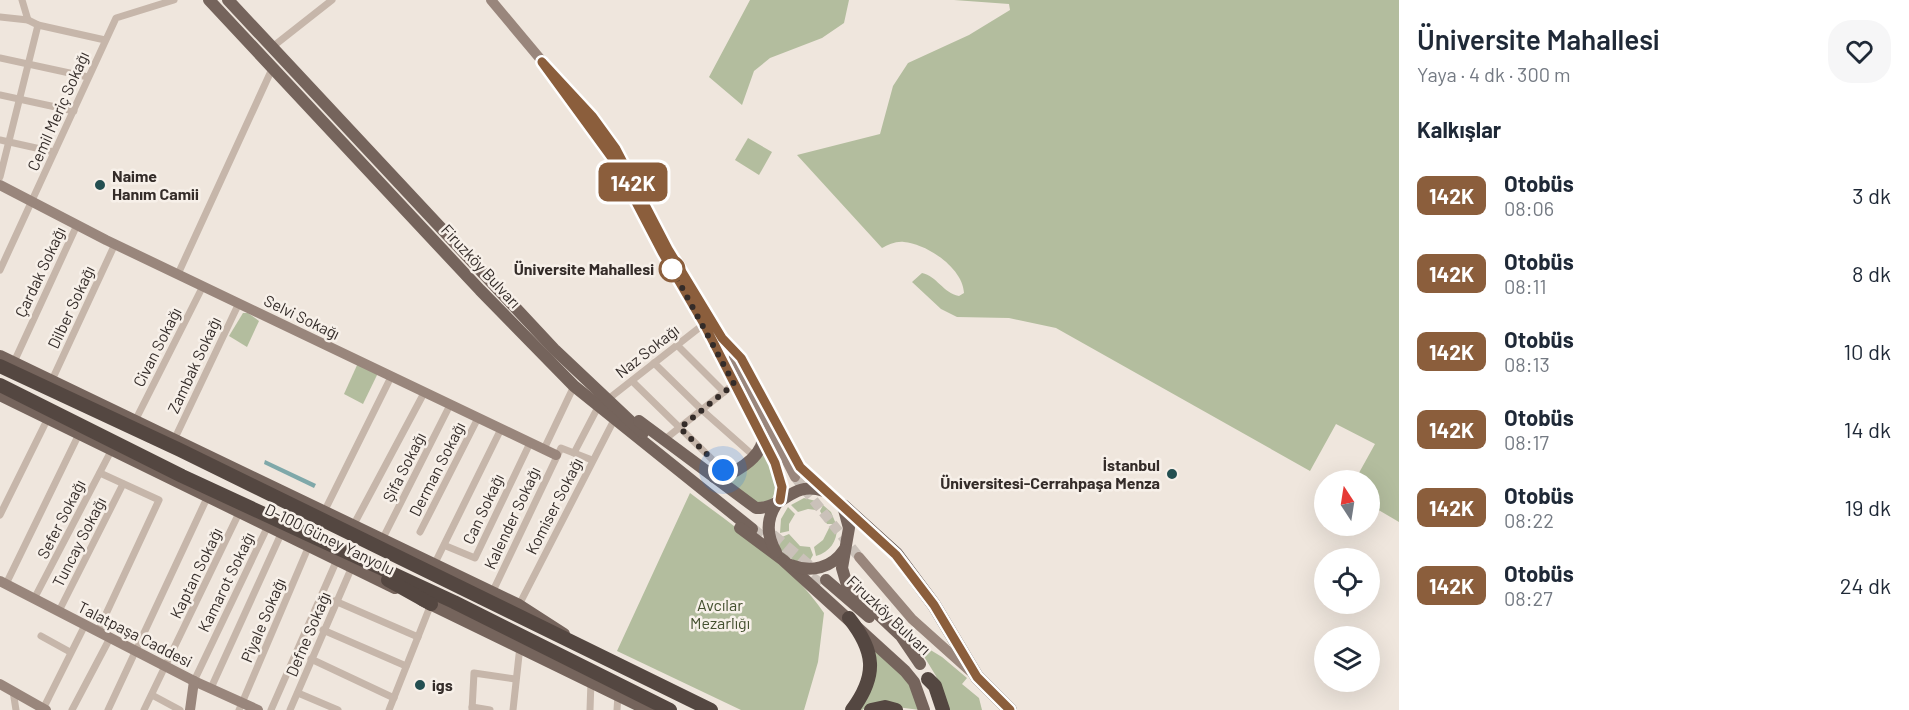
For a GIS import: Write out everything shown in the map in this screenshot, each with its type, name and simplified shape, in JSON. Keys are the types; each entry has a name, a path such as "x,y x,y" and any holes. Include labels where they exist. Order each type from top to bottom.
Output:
{"highway":[{"path":"7,364 711,710"},
{"path":"0,385 257,510 454,602 670,710"},
{"path":"843,506 884,541 921,586 977,677 1010,710"},
{"path":"257,510 263,517 298,537 431,604"},
{"path":"849,618 866,645 871,665 867,687 852,710"},
{"path":"928,679 935,686 944,710"},
{"path":"871,710 885,707 896,710"}],"main road":[{"name":"Firuzköy Bulvarı","path":"209,0 574,386 606,405 755,526 614,420 606,405 228,0"},
{"path":"492,0 542,62 604,130 763,439 780,478 779,501 769,520 768,531 775,552 783,560 804,569 815,569 829,564 845,549"},
{"path":"224,15 236,21 258,44 271,48"},
{"path":"273,69 284,71 307,94 322,103"},
{"name":"Selvi Sokağı","path":"0,185 175,275 239,303 556,455"},
{"path":"632,187 722,338 795,477"},
{"path":"417,221 424,219 455,243"},
{"path":"722,338 741,358 800,467 843,506 849,528 842,568 847,585 901,636 920,664"},
{"path":"0,356 7,364 52,380 136,419 519,605 548,622 577,644"},
{"name":"D-100 Güney Yanyolu","path":"0,395 336,562 520,646 648,710"},
{"path":"606,405 639,421 664,440 719,474 751,506 760,508 779,501 796,490 806,488 828,492"},
{"path":"614,420 647,454 783,560 849,618 914,682 924,710"},
{"path":"719,474 728,474 755,457 763,439"},
{"path":"860,557 912,619 977,677"},
{"name":"Talatpaşa Caddesi","path":"3,582 211,688 240,706 258,710"},
{"name":"Firuzköy Bulvarı","path":"929,710 924,689 912,667 824,583 920,664 928,679 937,710"},
{"path":"190,710 194,681"},
{"path":"0,684 44,709"}],"street":[{"path":"22,0 28,20"},
{"name":"Cemil Meriç Sokağı","path":"0,270 116,18 174,0"},
{"path":"271,48 332,0"},
{"path":"0,17 28,20 38,25 105,40"},
{"path":"0,177 38,25"},
{"path":"0,58 88,77"},
{"path":"175,275 273,69"},
{"path":"0,95 74,111"},
{"path":"0,140 54,152"},
{"name":"Çardak Sokağı","path":"7,364 76,225"},
{"name":"Dilber Sokağı","path":"52,380 115,244"},
{"name":"Civan Sokağı","path":"136,419 203,286"},
{"name":"Zambak Sokağı","path":"175,438 239,303"},
{"name":"Naz Sokağı","path":"606,405 632,381 704,324"},
{"path":"677,345 724,392"},
{"path":"654,363 755,457"},
{"path":"324,512 391,377"},
{"path":"632,381 680,428 719,474"},
{"path":"664,440 734,384"},
{"path":"544,449 574,386"},
{"path":"353,526 424,393"},
{"name":"Şifa Sokağı","path":"382,540 450,405"},
{"path":"574,453 606,405"},
{"path":"0,514 48,418"},
{"name":"Derman Sokağı","path":"420,532 478,418"},
{"name":"Komiser Sokağı","path":"519,605 614,420"},
{"path":"434,565 446,546 501,429"},
{"path":"3,582 79,434"},
{"name":"Can Sokağı","path":"446,546 475,558 530,443"},
{"path":"556,455 561,448 592,460"},
{"name":"Sefer Sokağı","path":"34,599 111,451"},
{"name":"Kalender Sokağı","path":"492,592 556,455"},
{"path":"98,632 159,500 100,473"},
{"name":"Tuncay Sokağı","path":"59,611 123,484"},
{"path":"108,710 207,498"},
{"name":"Kaptan Sokağı","path":"144,710 239,513"},
{"name":"Kamarot Sokağı","path":"194,681 267,528"},
{"path":"211,688 281,534"},
{"name":"Piyale Sokağı","path":"240,706 308,548"},
{"path":"271,710 336,562"},
{"name":"Defne Sokağı","path":"290,710 335,601 351,569"},
{"path":"335,601 418,637"},
{"path":"389,710 431,604"},
{"path":"44,709 85,625"},
{"path":"323,630 406,666"},
{"path":"41,636 70,652"},
{"path":"72,710 110,638"},
{"path":"513,710 520,646"},
{"path":"311,659 394,698"},
{"path":"490,710 472,709 474,673 515,679"},
{"path":"590,710 591,681"},
{"path":"13,691 16,710"},
{"path":"298,693 338,710"},
{"path":"152,695 180,710"},
{"path":"617,710 618,695"}],"green space":[{"path":"750,0 849,0 844,23 822,38 770,58 754,71 742,105 709,77"},
{"path":"954,0 1399,0 1399,522 1380,511 1380,470 1361,470 1375,444 1336,424 1310,471 1056,328 1009,318 957,317 941,309 912,282 922,273 932,277 949,292 959,296 964,293 962,284 951,266 933,252 913,244 898,242 882,248 797,155 880,134 893,86 908,63 969,35 1010,10 1009,4"},
{"path":"748,138 772,152 759,175 735,160"},
{"path":"243,313 248,313 259,321 247,347 229,336"},
{"path":"358,363 378,373 363,404 344,394"},
{"path":"764,455 771,465 776,488 771,500 757,503 729,481"},
{"name":"Avcılar Mezarlığı","path":"690,493 779,563 811,595 824,613 818,662 804,710 741,710 617,651"},
{"path":"804,498 820,502 816,510 808,509 798,512 791,505"},
{"path":"823,505 831,512 836,524 827,524 820,511"},
{"path":"788,507 795,514 789,524 789,531 780,533 781,519"},
{"path":"829,528 837,528 834,542 829,549 816,556 814,547 823,540"},
{"path":"789,534 800,546 810,547 813,555 808,564 788,556 775,540"},
{"path":"914,640 942,657 967,678 962,684 979,698 982,710 947,710 936,676"},
{"path":"871,642 910,683 920,710 873,704 862,710 856,710"}],"water":[{"path":"265,460 316,484 314,488 264,464"}],"tunnel":[{"path":"795,477 859,557"},
{"path":"752,529 777,549"},
{"path":"772,535 809,566"},
{"path":"797,566 822,586"}],"bus line":[{"name":"142K","path":"780,500 782,487 775,463 704,324 662,252 609,152 542,62 604,130 668,249 722,338 741,358 800,467 808,477 833,495 884,541 934,605 960,653 977,677 1010,710"}],"place":[{"name":"Naime Hanım Camii","path":"100,185"},
{"name":"Üniversite Mahallesi","path":"672,269"},
{"name":"İstanbul Üniversitesi-Cerrahpaşa Menza","path":"1172,474"},
{"name":"igs","path":"420,685"}],"route":[{"path":"672,269 704,324 734,384 680,428 723,470"}]}
